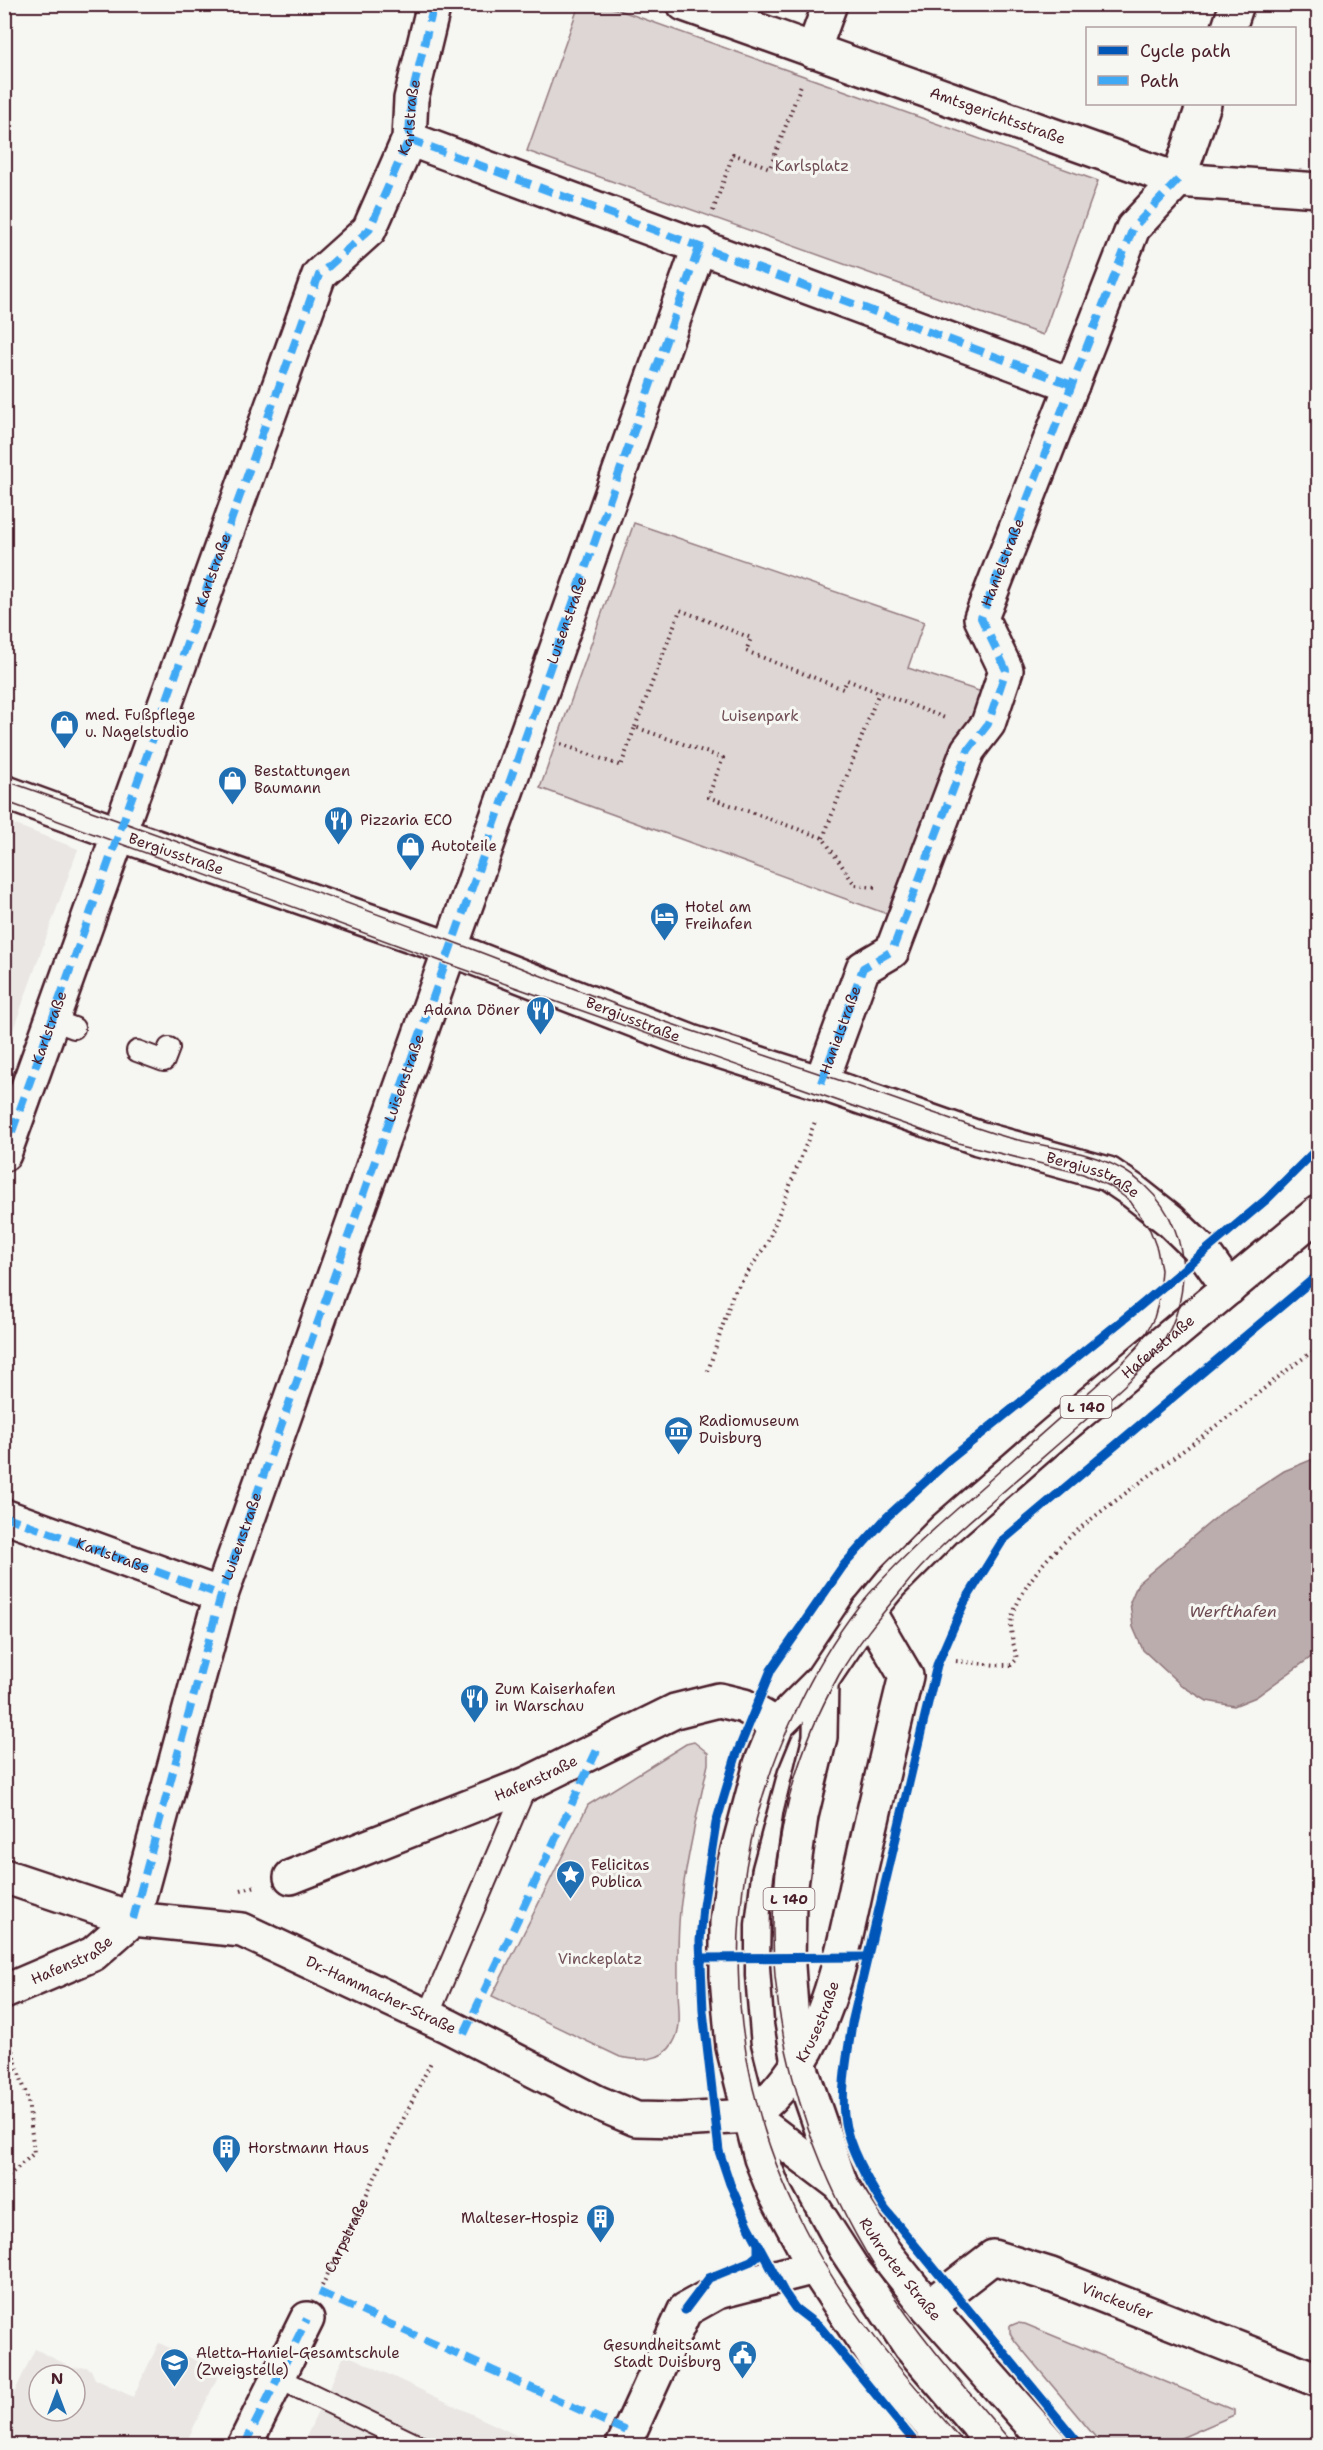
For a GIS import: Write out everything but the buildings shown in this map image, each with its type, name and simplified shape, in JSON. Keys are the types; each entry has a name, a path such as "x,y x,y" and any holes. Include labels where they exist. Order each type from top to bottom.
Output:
{"street":[{"name":"Karlstraße","path":"4,1155 63,1024 119,834 319,275 369,230 409,139 411,99 434,4"},
{"name":"Amtsgerichtsstraße","path":"684,4 1178,180 1318,190"},
{"path":"813,51 830,4"},
{"path":"1229,27 1237,4"},
{"name":"Hanielstraße","path":"821,1083 863,968 892,951 968,750 988,724 1006,670 981,618 1133,228 1178,180 1204,105"},
{"path":"409,139 700,245 1072,385"},
{"name":"Luisenstraße","path":"133,1919 221,1595 700,245"},
{"name":"Bergiusstraße","path":"4,792 451,950 691,1042 821,1083 978,1138 1108,1174 1171,1221 1204,1253 1229,1288"},
{"name":"Hafenstraße","path":"868,1611 891,1583 945,1529 1062,1427 1318,1213"},
{"name":"Karlstraße","path":"4,1516 221,1595"},
{"name":"L 140","path":"868,1611 821,1681 777,1725 761,1764 734,1865 727,1923 727,1977 734,2047 761,2158 775,2193 815,2267 882,2368 949,2445"},
{"name":"Krusestraße","path":"800,2063 832,1992 906,1676 868,1611"},
{"name":"Krusestraße","path":"800,2063 792,2022 788,1966 789,1899 801,1816 820,1737 821,1681"},
{"name":"Hafenstraße","path":"291,1877 527,1784 675,1711 719,1700 744,1706 777,1725"},
{"name":"Dr.-Hammacher-Straße","path":"4,1876 133,1919 242,1930 438,2021 596,2102 636,2119 678,2120 750,2116"},
{"name":"Hafenstraße","path":"4,1992 93,1954 133,1919"},
{"path":"800,2063 750,2116 841,2185"},
{"name":"Ruhrorter Straße","path":"800,2063 841,2185 884,2253 928,2307 1051,2445"},
{"name":"Vinckeufer","path":"928,2307 993,2257 1051,2275 1318,2380"},
{"path":"623,2445 685,2310 717,2292 815,2267"},
{"path":"244,2445 306,2319"}],"lane":[{"path":"137,1051 164,1060 169,1048"},
{"path":"438,2021 527,1784"},
{"path":"278,2378 419,2445"}],"path":[{"path":"700,245 733,154 770,168 813,51"},
{"path":"528,733 621,766 680,610 751,638 746,651 843,689 847,680 982,732"},
{"path":"823,838 879,692"},
{"path":"635,727 723,758 708,797 823,838 855,885 915,891"},
{"path":"708,1371 733,1293 767,1244 776,1223 825,1095 821,1083"},
{"path":"956,1661 1011,1665 1017,1659 1011,1631 1013,1616 1039,1569 1067,1537 1223,1421 1288,1368 1318,1348"},
{"path":"4,2027 28,2100 34,2153 4,2180"}],"shaded area":[{"path":"5,821 78,849 5,1052"},
{"name":"Aletta-Haniel-Gesamtschule (Zweigstelle)","path":"159,2343 220,2372 185,2445 5,2445 5,2412 27,2366 27,2423 87,2423 87,2368 91,2370 95,2379 133,2397"},
{"name":"Aletta-Haniel-Gesamtschule (Zweigstelle)","path":"35,2349 63,2363 28,2363"},
{"path":"345,2354 537,2445 302,2446"}],"green space":[{"name":"Karlsplatz","path":"602,4 1098,181 1043,335 527,151 579,5"},
{"name":"Luisenpark","path":"634,523 924,622 908,668 985,693 980,714 954,739 887,914 540,788"},
{"name":"Vinckeplatz","path":"694,1742 708,1753 708,1764 681,1902 678,1946 679,2024 673,2043 663,2054 650,2059 620,2057 492,1996 588,1805 686,1744"},
{"path":"1017,2323 1025,2324 1234,2410 1234,2415 1165,2445 1102,2445 1015,2341 1010,2333 1010,2326"}],"water":[{"name":"Werfthafen","path":"1318,1457 1318,1652 1256,1697 1234,1706 1207,1701 1182,1686 1143,1650 1133,1627 1130,1602 1138,1583 1226,1509 1284,1471"}],"tram line":[{"path":"4,780 380,915 634,1011 985,1131 1097,1158 1130,1174 1145,1186 1163,1206 1175,1229 1181,1253 1183,1278 1179,1303 1171,1328 1158,1350 1141,1370 925,1563 887,1608 839,1675 805,1748 783,1823 774,1899 775,1976 787,2052 808,2127 838,2200 891,2293 942,2360 1015,2446"},
{"path":"4,801 446,963 958,1143 1083,1174 1111,1187 1130,1201 1150,1230 1161,1270 1158,1304 1154,1318 1140,1344 1125,1360 899,1562 858,1607 824,1658 795,1713 769,1777 751,1841 741,1906 738,1971 743,2036 756,2100 776,2164 804,2227 838,2286 878,2342 967,2446"}],"marked path":[{"path":"4,1154 319,275 369,230 409,139 411,99 434,4"},
{"path":"409,139 1072,385"},
{"path":"821,1083 863,968 892,951 968,750 988,724 1006,670 981,618 1133,228 1178,180"},
{"path":"133,1919 221,1595 700,245"},
{"path":"4,1516 221,1595"},
{"path":"464,2034 597,1750"},
{"path":"319,2292 629,2432"},
{"path":"244,2446 307,2319"}],"cycle path":[{"path":"918,2446 821,2328 795,2308 784,2292 749,2227 730,2184 719,2151 703,2011 700,1941 716,1823 736,1756 771,1670 843,1566 887,1517 949,1460 1140,1306 1267,1199 1318,1148"},
{"path":"1081,2446 885,2209 866,2176 849,2140 844,2116 844,2081 852,2023 937,1665 964,1603 1003,1540 1318,1275"},
{"path":"701,1958 868,1957"},
{"path":"685,2310 709,2278 751,2261 758,2255 758,2246"}],"place":[{"name":"med. Fußpflege u. Nagelstudio","path":"64,750"},
{"name":"Bestattungen Baumann","path":"233,806"},
{"name":"Pizzaria ECO","path":"339,846"},
{"name":"Autoteile","path":"410,872"},
{"name":"Hotel am Freihafen","path":"664,942"},
{"name":"Adana Döner","path":"541,1036"},
{"name":"Radiomuseum Duisburg","path":"678,1456"},
{"name":"Zum Kaiserhafen in Warschau","path":"474,1724"},
{"name":"Felicitas Publica","path":"570,1900"},
{"name":"Horstmann Haus","path":"227,2174"},
{"name":"Malteser-Hospiz","path":"600,2244"},
{"name":"Gesundheitsamt Stadt Duisburg","path":"742,2380"},
{"name":"Aletta-Haniel-Gesamtschule (Zweigstelle)","path":"175,2388"}]}
